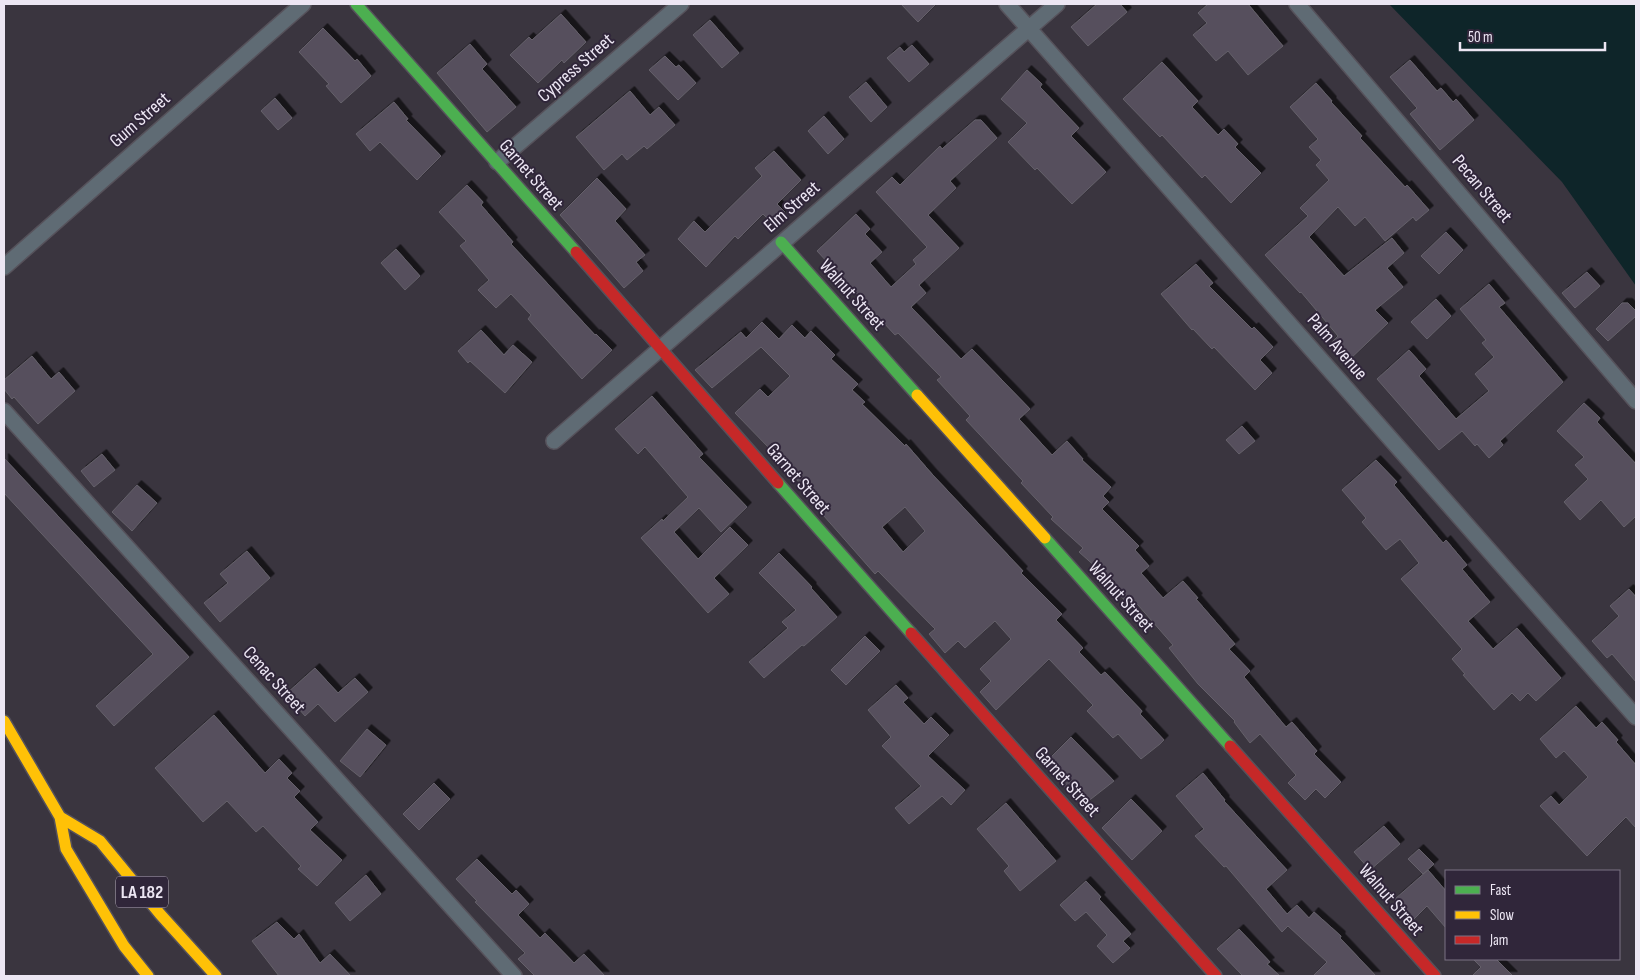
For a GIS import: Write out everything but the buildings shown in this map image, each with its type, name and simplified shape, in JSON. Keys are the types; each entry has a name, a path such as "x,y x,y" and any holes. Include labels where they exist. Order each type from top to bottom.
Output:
{"street":[{"name":"Gum Street","path":"4,267 303,4"},
{"name":"Garnet Street","path":"356,4 498,162 864,581 1216,976"},
{"name":"Cypress Street","path":"498,162 681,4"},
{"name":"Palm Avenue","path":"1007,4 1636,717"},
{"name":"Elm Street","path":"554,441 1057,4"},
{"name":"Pecan Street","path":"1297,4 1636,401"},
{"name":"Walnut Street","path":"781,242 1435,976"},
{"name":"Cenac Street","path":"4,411 514,976"},
{"name":"LA 182","path":"4,721 60,817 66,849 124,946 148,976"},
{"name":"LA 182","path":"60,817 100,841 160,914 216,976"}],"shaded area":[{"path":"1389,4 1636,4 1636,286 1562,182"}],"traffic: fast":[{"path":"356,4 576,252"},
{"path":"781,242 917,395"},
{"path":"778,483 911,633"},
{"path":"1045,538 1230,746"}],"traffic: slow":[{"path":"917,395 1045,538"},
{"path":"4,721 60,817 66,849 124,946 148,976"},
{"path":"60,817 100,841 160,914 216,976"}],"traffic: jam":[{"path":"576,252 778,483"},
{"path":"911,633 1216,976"},
{"path":"1230,746 1435,976"}]}
